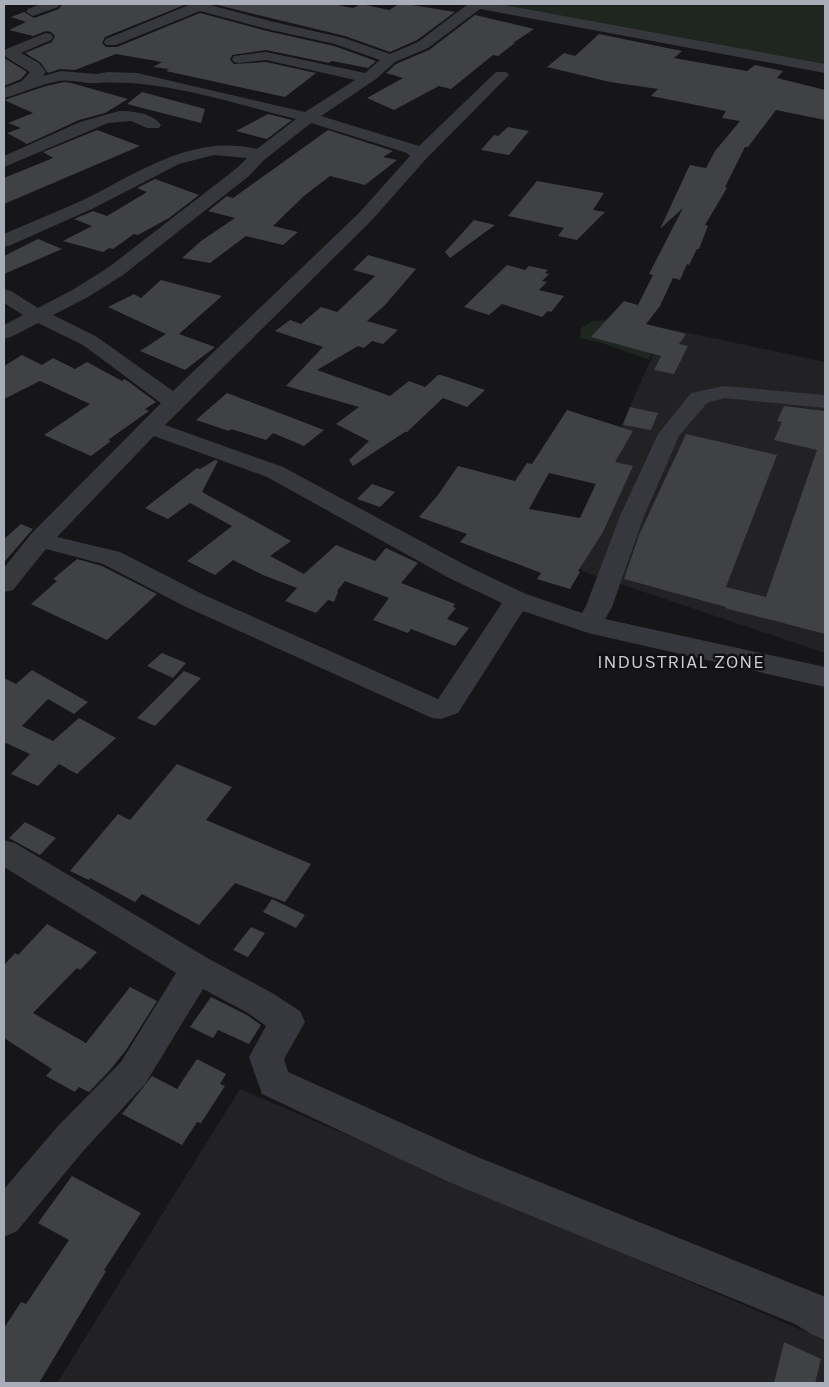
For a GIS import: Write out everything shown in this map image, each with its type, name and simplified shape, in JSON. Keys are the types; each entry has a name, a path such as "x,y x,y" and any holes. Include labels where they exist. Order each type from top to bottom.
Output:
{"street":[{"path":"33,12 53,4"},
{"path":"4,333 116,271 243,172 258,156 308,117 367,78 390,59 417,48 477,4 825,68"},
{"path":"111,42 198,5 272,26 334,40 390,59"},
{"path":"27,84 36,75 38,69 11,54 11,52 46,37"},
{"path":"239,59 266,56 367,78"},
{"path":"4,584 40,540 174,402 365,217 420,156 501,75"},
{"path":"4,93 27,84 61,76 96,79 108,77 137,78 192,89 308,117 413,149 420,156"},
{"path":"4,162 83,125 116,116 134,116 153,125"},
{"path":"4,242 88,204 173,160 214,150 253,153 258,156"},
{"path":"4,295 36,315 90,341 174,402"},
{"path":"588,624 599,607 632,516 670,434 700,398 724,392 825,401"},
{"path":"150,427 275,472 458,572 517,600 588,624 825,677"},
{"path":"40,540 111,558 195,601 432,708 440,709 448,706 517,600"},
{"path":"4,852 197,969 260,1003 288,1022 266,1057 274,1083 462,1169 809,1310 825,1320"},
{"path":"4,1218 71,1138 133,1073 197,969"}],"shaded area":[{"path":"483,4 825,4 825,68"},
{"path":"606,320 622,331 658,340 649,360 602,343 580,338 581,328 592,321"},
{"path":"665,328 825,362 825,653 585,572 562,558"},
{"path":"240,1089 825,1340 825,1383 57,1383"}],"building":[{"path":"62,4 187,4 105,37 102,43 106,47 117,47 200,13 334,46 376,61 368,68 332,61 329,63 266,50 232,55 230,60 234,64 266,62 316,73 285,97 166,71 169,69 153,67 162,62 116,54 75,70 60,69 48,73 40,62 25,53 52,42 55,36 51,32 46,31 33,36 9,30 26,22 11,17 24,12 34,18 59,9"},
{"path":"213,4 332,4 353,8 361,4 389,10 399,4 406,4 455,12 417,40 390,52 345,36"},
{"path":"475,15 534,29 498,56 493,55 451,89 439,86 394,110 367,98 403,78 386,73 396,64 429,50"},
{"path":"599,34 682,51 674,58 747,71 755,65 783,71 777,78 825,90 825,120 776,110 748,147 745,147 725,187 727,188 705,225 708,226 699,249 697,249 689,265 687,264 680,280 673,278 660,306 646,324 686,334 679,344 688,346 674,374 654,370 661,356 591,337 624,301 638,305 653,275 649,274 683,208 660,229 690,165 706,168 715,151 740,121 722,118 726,111 651,96 658,89 610,82 547,67 564,53 575,56"},
{"path":"6,59 27,72 21,79 4,86 4,60"},
{"path":"64,82 128,99 105,113 79,120 27,144 7,133 21,128 8,123 33,113 4,100"},
{"path":"142,92 205,109 201,123 127,104"},
{"path":"268,114 292,120 267,139 236,131"},
{"path":"508,127 529,131 509,155 481,150 494,135 498,136"},
{"path":"97,130 140,146 4,204 4,178 53,158 43,152"},
{"path":"328,130 393,151 383,157 397,160 365,185 330,176 304,196 273,226 298,232 283,245 246,236 210,263 182,258 201,241 235,218 208,211 227,196 233,198"},
{"path":"155,179 199,195 169,218 138,235 134,234 113,249 109,248 103,252 63,241 92,226 74,219 93,211 107,216 147,192 137,188"},
{"path":"537,181 604,193 593,210 605,212 577,240 558,236 564,228 508,216"},
{"path":"474,220 495,225 450,258 445,252"},
{"path":"38,239 62,249 4,274 4,256"},
{"path":"368,255 416,269 385,305 367,321 398,330 383,344 372,341 364,348 358,346 317,370 390,396 409,381 425,387 438,375 485,390 467,407 443,398 407,432 353,466 349,460 369,441 336,424 359,407 286,386 323,347 275,331 290,320 301,324 321,307 337,312 375,276 353,270"},
{"path":"507,265 525,270 529,266 548,270 545,273 549,274 542,281 547,282 539,290 564,296 551,312 548,311 542,317 502,304 489,315 464,307"},
{"path":"161,280 222,296 179,334 215,347 185,370 140,351 166,334 108,307 134,294 141,298"},
{"path":"22,355 42,365 53,358 75,369 87,362 122,381 124,379 156,402 145,409 149,411 108,440 111,441 91,456 44,435 90,404 40,381 4,399 4,366"},
{"path":"227,393 324,430 304,446 273,433 266,440 231,429 229,431 196,420"},
{"path":"784,406 825,411 825,634 624,579 639,535 686,434 777,455 726,587 766,597 817,450 774,440 782,422 777,421"},
{"path":"630,407 658,413 651,430 623,425"},
{"path":"567,410 633,431 615,462 633,466 603,532 578,571 580,572 570,589 537,579 541,573 460,542 467,534 419,517 438,495 458,466 515,481 527,463 532,464","holes":["549,473 596,484 580,518 529,509"]},
{"path":"215,460 218,461 202,492 291,541 270,556 304,574 336,545 375,561 386,548 418,563 401,583 455,604 453,607 456,608 447,619 469,628 455,646 411,629 408,633 373,620 389,598 345,581 337,591 334,602 328,600 316,613 285,601 297,588 263,575 233,560 215,575 187,561 232,526 190,503 168,519 145,508 197,468 200,469"},
{"path":"372,484 395,492 380,507 357,499"},
{"path":"21,524 33,529 4,562 4,539"},
{"path":"77,559 102,566 157,594 107,640 31,604 57,581 53,579"},
{"path":"162,653 186,663 173,678 147,666"},
{"path":"32,670 88,702 74,714 48,699 22,726 53,741 79,718 116,738 77,774 59,764 38,786 11,774 30,754 6,743 4,745 4,678 16,684"},
{"path":"184,671 201,678 155,726 137,718"},
{"path":"177,764 232,787 206,820 311,864 285,902 235,883 199,925 142,894 135,902 90,878 89,880 70,871 118,814 130,820"},
{"path":"25,822 56,838 40,855 9,838"},
{"path":"272,899 305,915 296,928 263,912"},
{"path":"47,924 97,952 80,970 77,968 33,1013 86,1043 130,987 157,1001 126,1050 89,1092 79,1087 75,1092 46,1076 52,1069 4,1038 4,965 15,953 18,955"},
{"path":"251,927 265,933 248,957 233,950"},
{"path":"211,997 247,1015 261,1025 249,1044 218,1030 213,1038 190,1027"},
{"path":"197,1059 226,1074 220,1084 225,1086 201,1123 197,1122 182,1145 122,1114 152,1076 177,1089"},
{"path":"72,1176 141,1213 104,1270 106,1271 39,1383 4,1383 4,1328 21,1302 26,1304 69,1240 38,1223"},
{"path":"784,1342 821,1359 815,1383 774,1383"}],"district":[{"name":"INDUSTRIAL ZONE","path":"681,662"}]}
